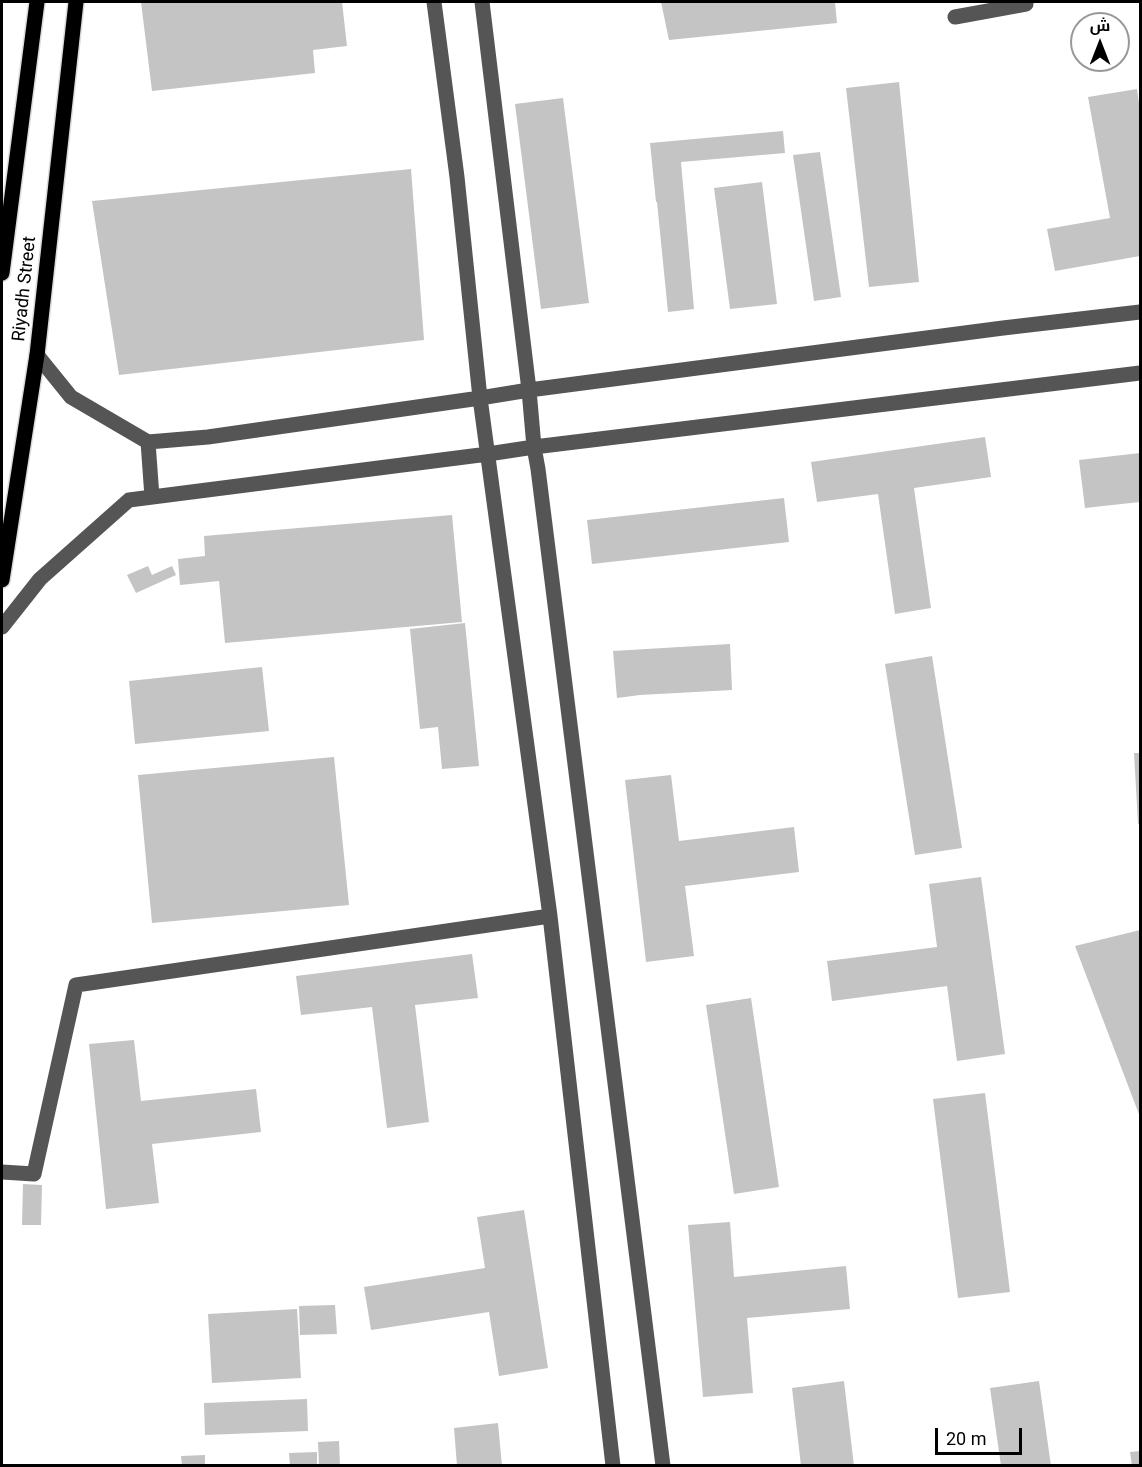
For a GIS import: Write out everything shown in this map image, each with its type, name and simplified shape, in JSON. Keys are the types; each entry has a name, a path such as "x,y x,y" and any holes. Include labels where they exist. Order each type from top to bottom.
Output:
{"main road":[{"name":"Riyadh Street","path":"2,273 37,2"},
{"name":"Riyadh Street","path":"2,580 37,356 76,2"}],"street":[{"path":"435,2 457,177 480,398 550,916 614,1466"},
{"path":"482,2 534,447 663,1466"},
{"path":"955,17 1026,4 1026,2"},
{"path":"37,356 72,397 148,442 208,437 529,390 1140,312"},
{"path":"2,627 40,579 129,500 534,447 1140,373"},
{"path":"148,442 152,497"},
{"path":"2,1172 34,1174 76,985 550,916"}],"building":[{"path":"141,2 342,2 347,46 313,50 315,73 152,91"},
{"path":"661,2 835,2 837,23 669,40"},
{"path":"899,82 919,282 869,287 846,88"},
{"path":"1137,89 1140,110 1140,256 1055,271 1047,229 1110,218 1088,97"},
{"path":"563,98 589,303 541,309 515,104"},
{"path":"783,131 785,153 681,162 694,309 668,312 650,143"},
{"path":"820,152 841,297 814,301 793,155"},
{"path":"411,169 424,340 119,375 92,201"},
{"path":"762,182 777,304 730,309 714,188"},
{"path":"985,437 991,477 914,488 931,608 895,614 878,494 817,502 811,462"},
{"path":"1140,453 1140,502 1085,508 1079,460"},
{"path":"784,498 789,542 592,564 587,520"},
{"path":"452,515 462,622 225,643 219,581 180,585 178,559 205,556 204,536"},
{"path":"148,566 152,575 172,566 176,575 136,593 127,575"},
{"path":"465,623 479,766 442,769 438,727 420,729 410,629"},
{"path":"730,644 732,690 617,698 613,651"},
{"path":"932,656 962,848 915,855 885,664"},
{"path":"262,667 269,731 135,744 129,681"},
{"path":"1134,753 1140,753 1140,824 1138,824"},
{"path":"334,757 349,905 152,923 138,775"},
{"path":"671,775 679,841 794,827 799,872 685,886 694,956 646,962 625,780"},
{"path":"981,877 1005,1054 957,1061 947,986 832,1001 827,961 937,947 929,884"},
{"path":"1140,930 1140,1117 1075,946"},
{"path":"472,954 478,998 415,1005 429,1122 387,1128 372,1007 301,1015 296,976"},
{"path":"751,998 779,1187 734,1194 706,1005"},
{"path":"134,1040 141,1101 256,1089 261,1132 152,1144 159,1203 106,1209 89,1044"},
{"path":"985,1093 1010,1292 958,1298 933,1099"},
{"path":"23,1184 42,1185 41,1225 22,1225"},
{"path":"524,1210 548,1368 499,1376 489,1312 371,1330 364,1287 485,1268 477,1217"},
{"path":"730,1222 734,1277 846,1266 850,1309 747,1318 753,1393 703,1397 688,1225"},
{"path":"335,1305 337,1334 300,1335 299,1306"},
{"path":"297,1309 301,1378 212,1383 208,1314"},
{"path":"844,1381 854,1466 801,1466 792,1388"},
{"path":"1039,1381 1051,1466 1001,1466 990,1388"},
{"path":"307,1399 308,1431 205,1435 204,1403"},
{"path":"498,1423 502,1466 457,1466 454,1428"},
{"path":"339,1441 340,1466 319,1466 318,1442"},
{"path":"1140,1451 1140,1466 1132,1466 1130,1452"},
{"path":"317,1452 317,1466 290,1466 289,1453"},
{"path":"205,1455 205,1466 182,1466 181,1456"}]}
